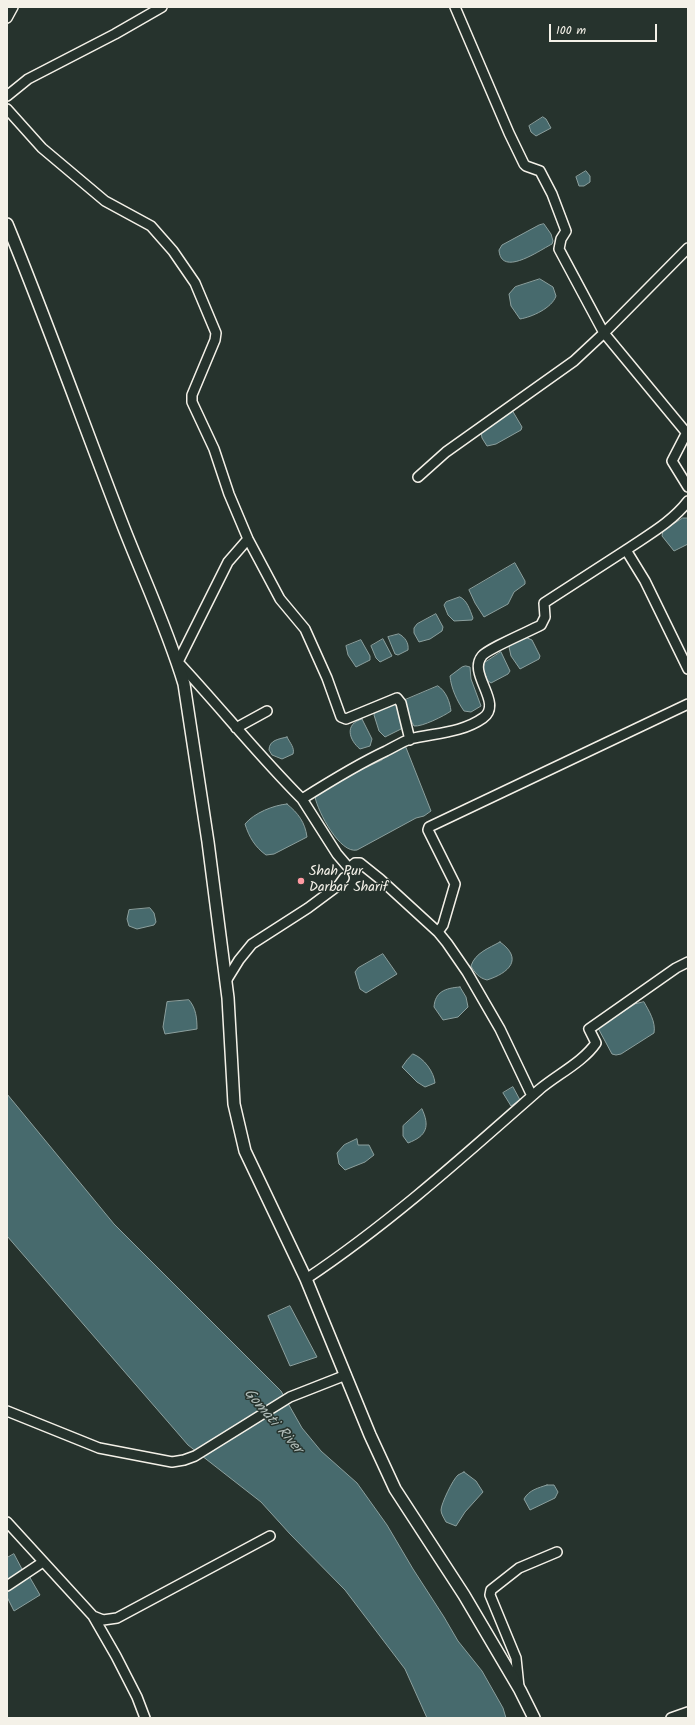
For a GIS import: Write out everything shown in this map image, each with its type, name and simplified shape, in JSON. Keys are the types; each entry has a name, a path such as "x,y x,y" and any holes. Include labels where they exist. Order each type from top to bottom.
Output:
{"main road":[{"path":"7,224 44,314 126,535 178,662 184,684 226,981 234,1104 245,1151 306,1279 370,1435 395,1489 464,1595 520,1690 534,1718"}],"street":[{"path":"7,18 13,7"},
{"path":"7,96 28,79 115,34 162,7"},
{"path":"454,7 524,164 526,166 538,169 542,173 566,231 561,238 559,249 604,333 645,384 688,432 672,461 688,486"},
{"path":"7,109 42,148 105,201 151,226 173,251 195,283 216,333 215,340 192,395 192,402 214,449 229,494 248,539 280,599 305,629 317,653 341,717 346,719 397,698 400,703 410,740"},
{"path":"418,477 446,452 574,361 604,333 688,248"},
{"path":"302,799 356,765 410,740 470,725 484,717 489,711 489,701 478,665 483,654 541,626 545,617 544,603 664,525 682,509 688,501"},
{"path":"248,539 228,562 178,662 236,728 302,799 338,854 349,868 355,863 360,863 438,932 447,943 467,972 500,1029 532,1096"},
{"path":"626,550 645,581 688,669"},
{"path":"438,932 443,925 455,884 428,834 429,827 688,704"},
{"path":"236,728 267,711"},
{"path":"226,981 239,960 252,944 308,908 339,885 344,878"},
{"path":"306,1279 336,1259 374,1229 550,1081 590,1051 596,1043 589,1029 676,968 688,962"},
{"path":"7,1411 99,1448 172,1462 195,1456 290,1398 346,1375"},
{"path":"7,1522 93,1616 137,1697 145,1718"},
{"path":"93,1616 103,1620 117,1618 270,1536"},
{"path":"520,1690 516,1658 490,1595 491,1590 519,1568 558,1552"},
{"path":"7,1586 43,1562"},
{"path":"671,1718 688,1712"}],"water":[{"path":"543,117 546,119 551,128 536,136 531,132 529,126"},
{"path":"586,171 590,176 590,182 584,186 579,186 576,177"},
{"path":"544,224 551,234 553,241 552,244 522,260 506,262 501,258 499,250 502,245 539,225"},
{"path":"540,279 553,287 556,296 554,300 541,311 520,319 511,306 509,294 515,287"},
{"path":"512,410 522,427 521,430 496,444 487,446 482,438 481,432"},
{"path":"683,518 688,518 688,544 674,551 662,536 663,531"},
{"path":"515,563 525,581 525,584 514,592 508,604 484,617 469,590"},
{"path":"460,597 465,600 473,618 472,620 454,621 448,615 444,605 446,602"},
{"path":"436,614 443,627 442,631 430,639 419,642 414,633 414,628 417,624"},
{"path":"399,634 406,640 408,650 398,655 395,654 388,637"},
{"path":"525,637 532,640 540,656 539,659 520,669 511,656 509,647"},
{"path":"383,639 392,656 380,662 376,658 371,646"},
{"path":"361,640 370,656 370,660 356,667 348,655 346,646"},
{"path":"501,652 510,671 508,674 491,683 487,680 482,666 484,663"},
{"path":"462,667 470,667 471,679 481,706 471,712 464,711 459,703 453,690 450,676"},
{"path":"438,686 447,697 451,711 427,723 414,726 405,709 405,700"},
{"path":"395,703 401,717 401,729 385,737 379,731 374,715 375,711"},
{"path":"362,719 372,739 370,746 360,749 353,741 350,732 356,721"},
{"path":"287,737 293,748 293,754 282,759 272,755 269,750 271,744 275,740"},
{"path":"405,745 431,811 357,850 344,846 337,839 325,821 315,797 317,794 364,766 367,767 382,760 384,755"},
{"path":"287,804 300,818 305,827 307,837 274,854 266,855 253,841 245,824 264,810"},
{"path":"150,908 154,913 156,922 154,925 137,929 129,926 127,919 129,910"},
{"path":"500,942 511,954 511,965 502,974 487,980 479,977 471,966 473,961 483,951"},
{"path":"383,954 397,974 366,993 360,989 355,972 358,968"},
{"path":"460,987 466,997 468,1007 458,1017 443,1020 434,1007 436,998 445,990"},
{"path":"189,1000 196,1013 197,1029 165,1034 163,1027 167,1002"},
{"path":"644,1002 653,1021 654,1033 621,1054 612,1054 598,1028 635,1004"},
{"path":"413,1054 425,1062 433,1074 435,1083 425,1087 417,1082 402,1067"},
{"path":"513,1087 520,1100 511,1106 503,1093"},
{"name":"Gomati River","path":"7,1094 114,1224 281,1391 302,1428 321,1451 357,1483 387,1525 458,1641 482,1671 503,1708 506,1718 427,1718 405,1669 345,1590 261,1502 188,1445 7,1236"},
{"path":"422,1109 426,1120 425,1130 423,1134 408,1143 403,1136 403,1126"},
{"path":"357,1139 358,1145 369,1145 374,1155 365,1162 345,1170 339,1164 337,1153 344,1145"},
{"path":"290,1306 317,1357 290,1366 268,1316"},
{"path":"464,1472 476,1481 483,1492 465,1512 456,1526 446,1522 441,1510 445,1497 453,1481 458,1475"},
{"path":"547,1485 554,1485 558,1492 555,1498 530,1510 524,1499 528,1493"},
{"path":"14,1554 23,1571 7,1581 7,1558"},
{"path":"29,1576 40,1595 14,1611 7,1597 7,1590"}],"place":[{"name":"Shah Pur Darbar Sharif","path":"301,881"}]}
